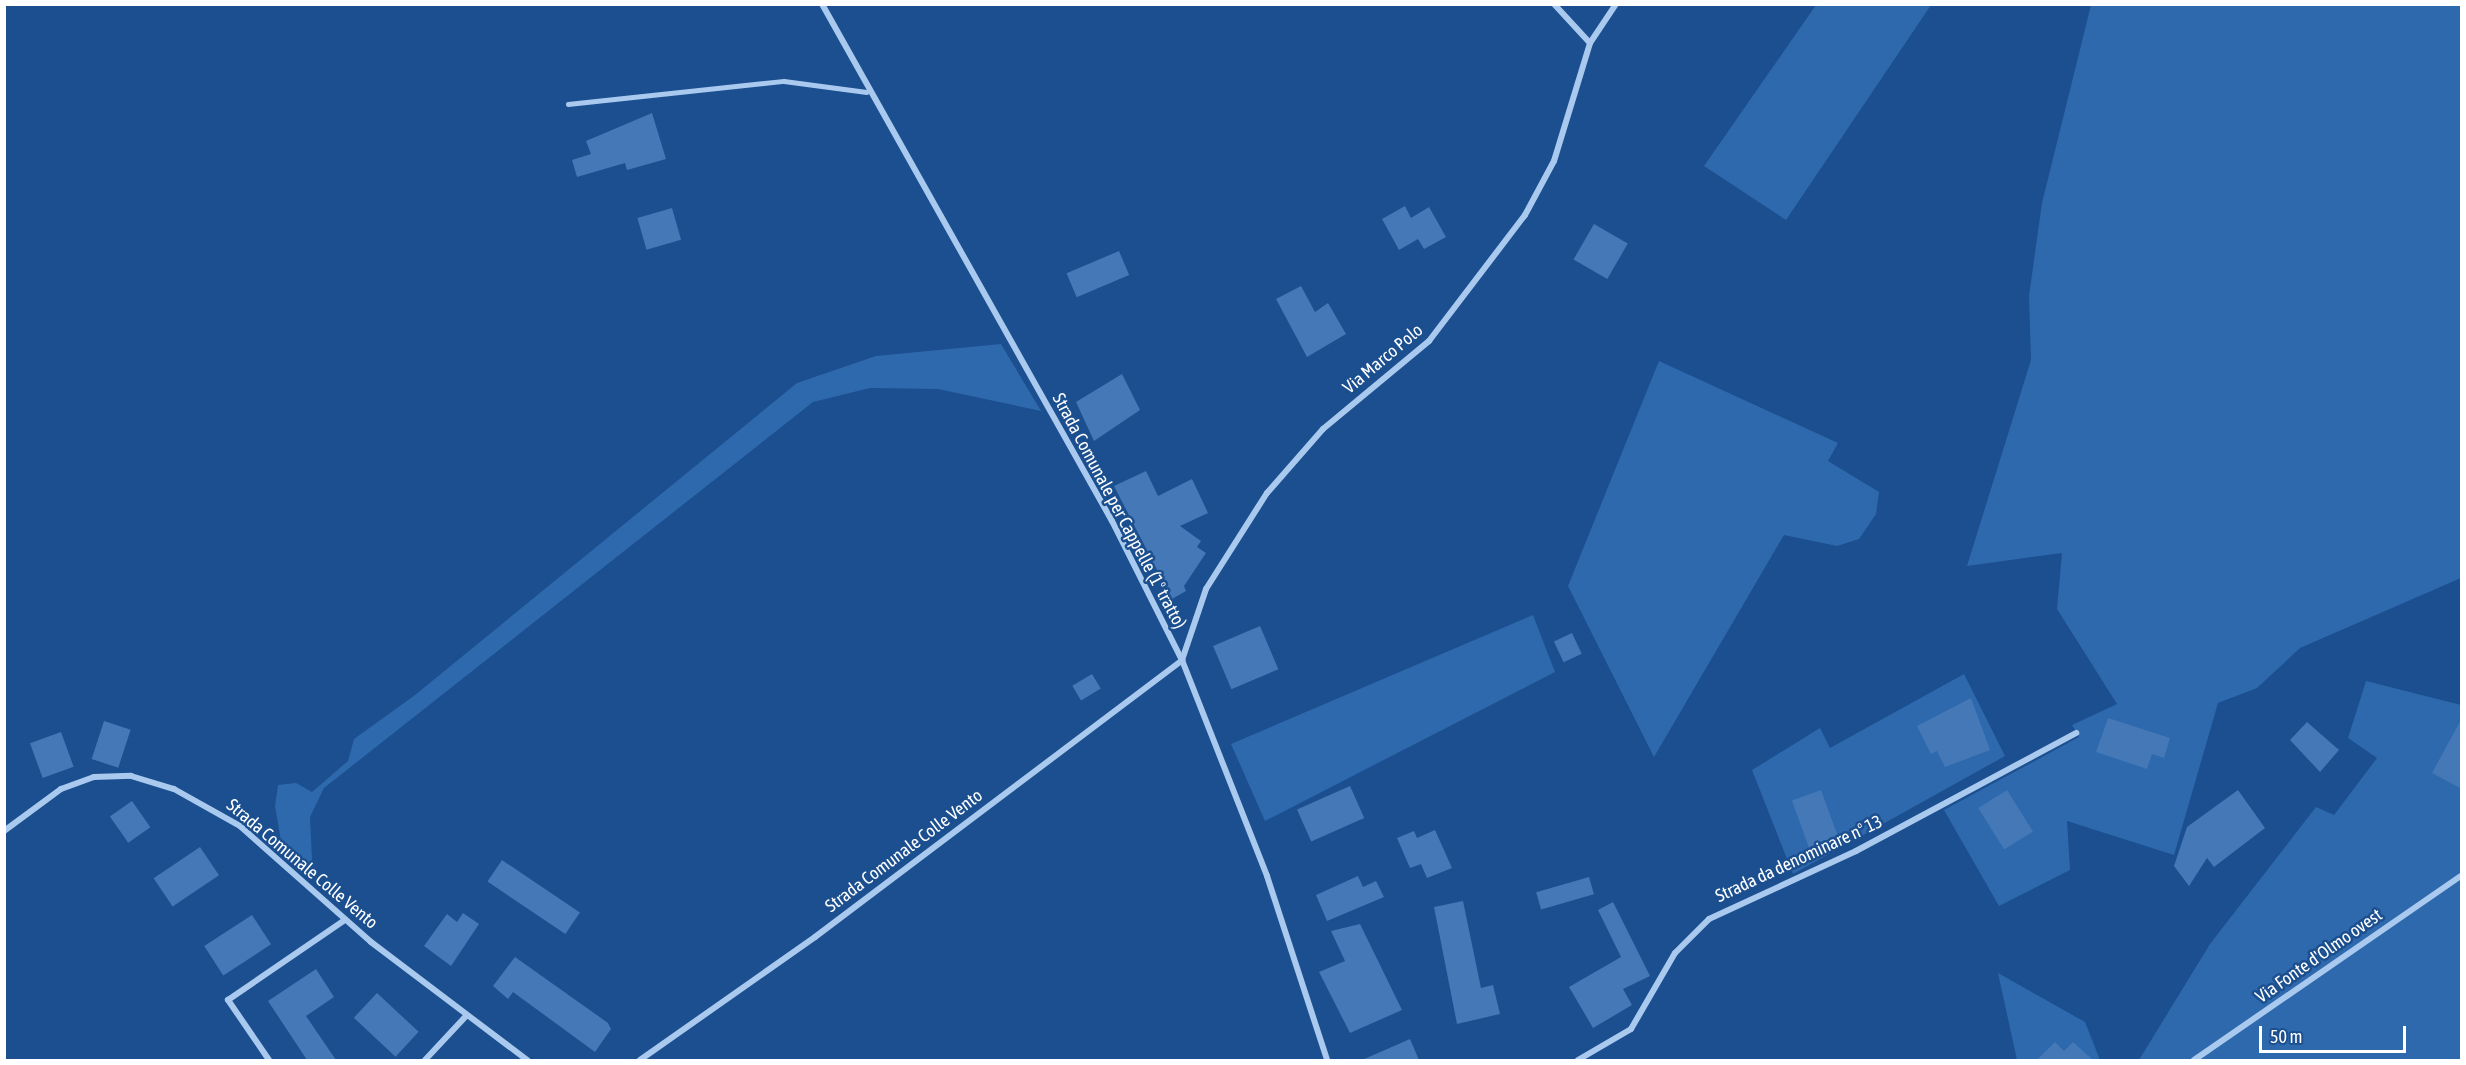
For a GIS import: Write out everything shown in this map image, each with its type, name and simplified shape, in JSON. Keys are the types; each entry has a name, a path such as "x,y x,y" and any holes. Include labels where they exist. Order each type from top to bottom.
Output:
{"street":[{"name":"Strada Comunale per Cappelle (1º tratto)","path":"822,4 866,92 1112,521 1182,660 1267,876 1327,1060"},
{"path":"1554,4 1590,43"},
{"name":"Via Marco Polo","path":"1182,660 1206,589 1267,493 1323,429 1430,341 1525,216 1554,161 1590,43 1616,4"},
{"name":"Strada Comunale Colle Vento","path":"640,1060 815,937 1182,660"},
{"name":"Strada da denominare nº 13","path":"1578,1060 1631,1029 1675,953 1709,919 1847,856 2076,732"},
{"name":"Strada Comunale Colle Vento","path":"4,831 77,782 111,775 140,778 186,794 230,818 345,920 466,1016 527,1060"},
{"name":"Via Fonte d'Olmo ovest","path":"2194,1060 2462,876"},
{"path":"269,1060 228,1000 345,920"},
{"path":"425,1060 466,1016"}],"lane":[{"path":"568,104 784,81 866,92"}],"shaded area":[{"path":"1816,5 1931,5 1786,220 1704,166"},
{"path":"2091,5 2461,5 2461,578 2300,648 2257,688 2218,703 2174,855 2067,821 2070,870 1999,906 1944,810 2079,737 2072,725 2117,704 2057,609 2062,553 1967,566 2031,360 2029,296 2042,203"},
{"path":"1001,344 1041,411 938,389 870,388 813,402 324,788 310,817 313,879 284,858 275,806 278,785 296,783 312,792 348,761 354,739 415,695 797,383 876,356"},
{"path":"1659,361 1838,443 1828,461 1879,492 1876,514 1859,539 1837,546 1784,535 1654,757 1568,586"},
{"path":"1533,615 1555,672 1265,821 1231,744"},
{"path":"1964,674 2005,756 1793,874 1752,770 1820,728 1830,748"},
{"path":"2366,681 2461,705 2461,1060 2139,1060 2210,944 2316,807 2334,815 2377,758 2348,738"},
{"path":"1998,973 2085,1022 2100,1060 2017,1060"}],"building":[{"path":"652,113 666,159 627,170 625,163 577,177 572,160 591,154 586,141"},
{"path":"1405,206 1411,218 1429,207 1446,237 1424,249 1418,239 1399,250 1382,219"},
{"path":"672,208 681,240 646,250 637,218"},
{"path":"1594,224 1628,244 1607,279 1574,260"},
{"path":"1119,251 1129,275 1077,297 1067,273"},
{"path":"1301,286 1315,312 1328,303 1346,334 1307,357 1276,299"},
{"path":"1122,374 1140,410 1094,441 1076,402"},
{"path":"1146,471 1158,496 1192,479 1208,513 1180,526 1201,541 1197,547 1206,553 1184,586 1186,591 1172,599 1114,486"},
{"path":"1260,626 1278,669 1231,689 1213,646"},
{"path":"1572,633 1582,654 1564,662 1554,641"},
{"path":"1092,674 1101,689 1081,700 1072,686"},
{"path":"1971,698 1990,750 1945,767 1937,751 1931,754 1917,726"},
{"path":"2108,718 2170,738 2164,758 2152,754 2147,769 2096,752"},
{"path":"2462,718 2462,789 2432,773"},
{"path":"104,721 131,730 118,768 92,759"},
{"path":"2307,722 2339,750 2320,772 2290,740"},
{"path":"61,732 74,767 43,778 30,743"},
{"path":"1350,786 1364,818 1311,842 1297,810"},
{"path":"1821,790 1842,847 1813,858 1792,801"},
{"path":"2007,790 2033,832 2004,850 1978,808"},
{"path":"2238,790 2265,828 2214,867 2207,858 2189,886 2174,866 2187,827"},
{"path":"132,801 150,827 128,843 110,816"},
{"path":"1435,830 1452,868 1427,878 1421,864 1410,868 1397,838 1414,831 1417,838"},
{"path":"200,847 219,875 173,907 154,878"},
{"path":"502,860 580,913 565,934 487,882"},
{"path":"1358,876 1363,887 1376,881 1384,897 1327,921 1316,895"},
{"path":"1589,877 1594,894 1541,909 1536,892"},
{"path":"1463,901 1481,988 1493,985 1500,1014 1457,1024 1434,907"},
{"path":"1613,902 1650,976 1623,989 1632,1005 1593,1028 1569,987 1621,957 1598,910"},
{"path":"463,913 479,924 451,966 424,946 447,914 457,922"},
{"path":"252,915 271,944 223,975 204,946"},
{"path":"1360,924 1402,1010 1350,1033 1319,972 1345,961 1331,931"},
{"path":"515,957 608,1023 611,1029 595,1052 513,992 508,999 493,986"},
{"path":"316,969 334,997 306,1016 336,1060 307,1060 268,1001"},
{"path":"377,993 419,1032 395,1057 354,1018"},
{"path":"1410,1039 1419,1060 1362,1060"},
{"path":"2055,1042 2064,1051 2073,1042 2093,1060 2037,1060"}]}
